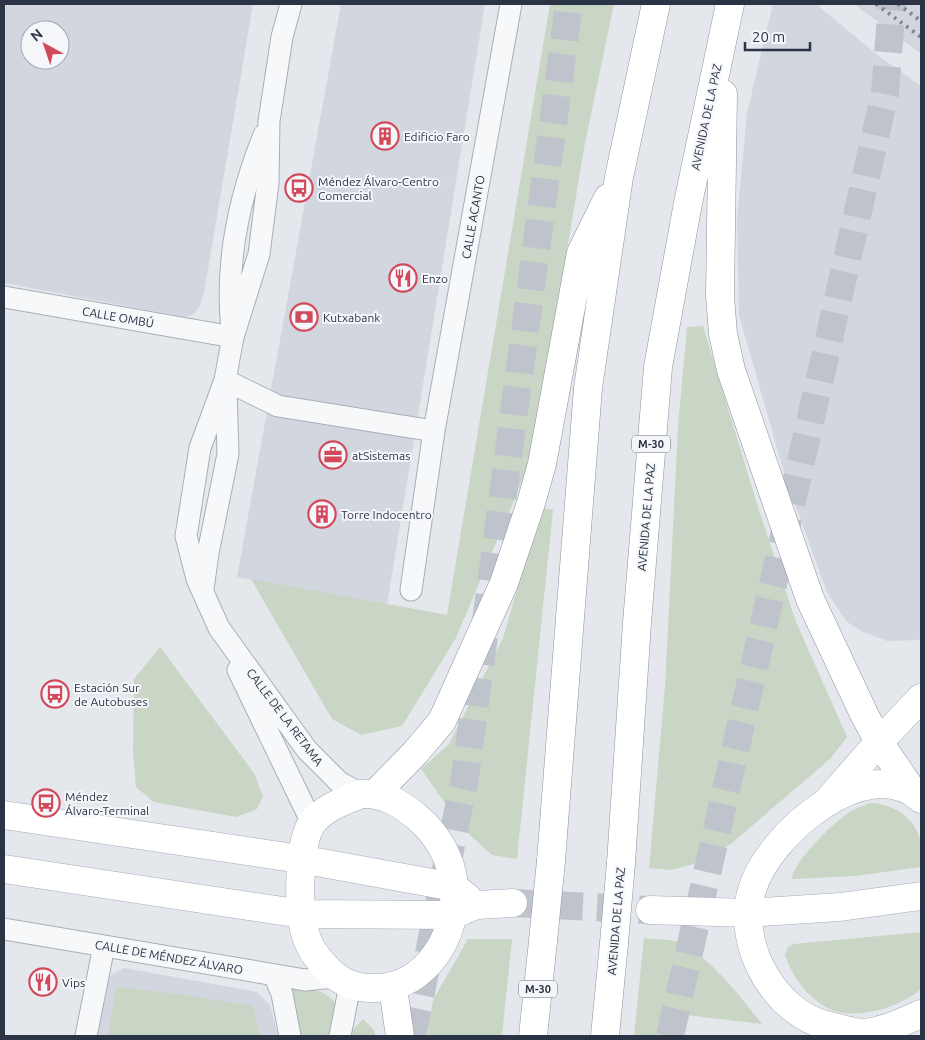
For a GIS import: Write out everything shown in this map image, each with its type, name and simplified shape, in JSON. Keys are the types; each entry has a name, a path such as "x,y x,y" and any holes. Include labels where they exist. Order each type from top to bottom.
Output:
{"main road":[{"name":"M-30","path":"533,1036 550,861 588,388 619,177 656,4"},
{"name":"AVENIDA DE LA PAZ","path":"605,1036 621,863 637,623 658,367 688,204 730,4"},
{"path":"724,30 720,296 723,334 732,370 810,599 879,742 917,796"},
{"path":"342,981 316,957 303,928 300,859 312,823 328,808 368,794 415,753 442,721 504,583 531,503 542,464 581,253 619,177"},
{"path":"921,698 830,798 806,817 768,857 752,889 748,913 752,946 765,978 787,1003 816,1022 864,1033 881,1033 921,1014"},
{"path":"830,798 863,785 892,786 917,796"},
{"path":"368,794 403,805 423,822 441,845 450,865 454,887 464,910"},
{"path":"4,815 300,859 454,887"},
{"path":"4,870 302,914 464,910 513,904"},
{"path":"650,910 748,913 840,907 921,896"},
{"name":"CALLE DE MÉNDEZ ÁLVARO","path":"342,981 364,989 394,988 414,978 432,960 464,910"},
{"path":"394,988 400,1036"}],"street":[{"name":"CALLE DE LA RETAMA","path":"282,37 283,4"},
{"name":"CALLE DE LA RETAMA","path":"291,4 282,37 269,121 248,180 233,250 229,303 233,337 225,380 200,448 186,536 191,563 203,594 267,735 312,823"},
{"name":"CALLE ACANTO","path":"411,590 434,431 511,4"},
{"name":"CALLE OMBÚ","path":"4,297 233,337"},
{"name":"CALLE DE LA RETAMA","path":"203,594 208,553 228,454 225,380"},
{"path":"225,380 278,406 434,431"},
{"name":"CALLE DE LA RETAMA","path":"219,628 306,750 339,782 368,794"},
{"name":"CALLE DE MÉNDEZ ÁLVARO","path":"4,929 306,980 342,981"},
{"path":"86,1036 104,946"},
{"path":"274,975 282,994 290,1036"},
{"path":"340,1036 342,981"}],"shaded area":[{"path":"4,4 253,4 204,293 200,305 194,314 185,317 4,283"},
{"path":"341,4 485,4 387,605 237,577"},
{"path":"773,4 816,4 880,57 921,86 921,639 919,640 887,641 861,631 846,621 827,592 785,476 739,315 737,219 747,113"},
{"path":"854,4 921,4 921,54"},
{"path":"124,968 257,992 270,1005 278,1036 97,1036 110,976"}],"green space":[{"path":"550,4 614,4 584,148 533,455 456,638 402,726 361,735 332,719 251,579 447,615"},
{"path":"703,326 757,504 796,622 847,737 831,758 731,844 697,863 671,870 649,868 665,686 678,426 687,327"},
{"path":"541,508 553,510 517,859 492,855 463,829 421,769 449,744 503,638"},
{"path":"160,647 254,773 263,797 257,809 236,817 154,802 136,787 133,751 134,679"},
{"path":"870,803 895,809 903,814 915,827 921,843 921,867 855,876 792,879 799,862 833,825 856,808"},
{"path":"921,932 923,974 919,990 899,1003 878,1010 843,1013 824,1006 800,984 791,970 785,955 788,947 794,944"},
{"path":"644,938 675,941 689,947 724,978 762,1024 677,1014 674,1036 634,1036"},
{"path":"468,939 512,939 502,1036 427,1036 433,1000"},
{"path":"116,987 178,994 253,1006 260,1036 108,1036"},
{"path":"289,987 321,992 332,999 336,1004 329,1036 299,1036"},
{"path":"363,1019 374,1030 375,1036 350,1036 351,1032"}],"tunnel":[{"path":"412,1036 465,777 569,4"},
{"path":"670,1036 885,93 892,4"},
{"path":"513,903 650,910"}],"railway":[{"path":"876,4 921,37"},
{"path":"898,4 921,21"}],"place":[{"name":"Edificio Faro","path":"385,136"},
{"name":"Méndez Álvaro-Centro Comercial","path":"299,188"},
{"name":"Enzo","path":"403,278"},
{"name":"Kutxabank","path":"304,317"},
{"name":"atSistemas","path":"333,455"},
{"name":"Torre Indocentro","path":"322,514"},
{"name":"Estación Sur de Autobuses","path":"55,694"},
{"name":"Méndez Álvaro-Terminal","path":"46,803"},
{"name":"Vips","path":"43,982"}]}
